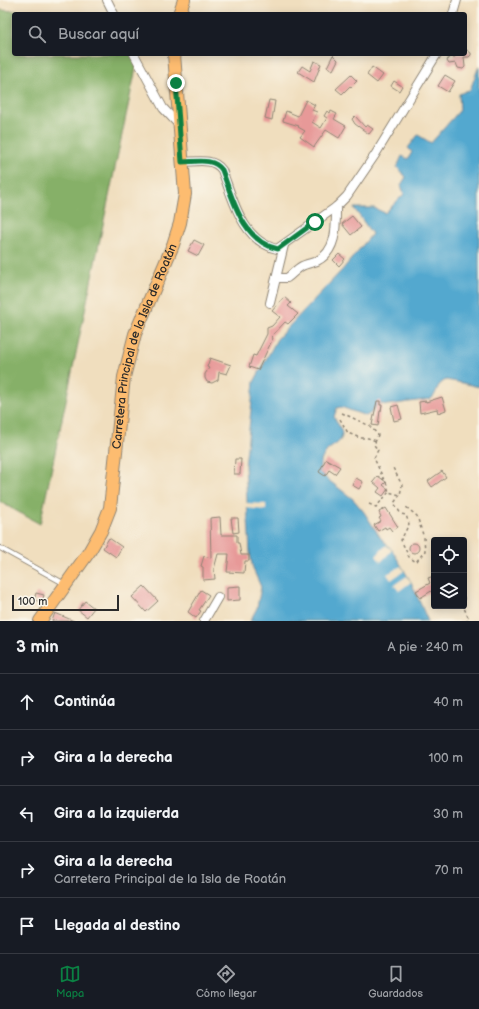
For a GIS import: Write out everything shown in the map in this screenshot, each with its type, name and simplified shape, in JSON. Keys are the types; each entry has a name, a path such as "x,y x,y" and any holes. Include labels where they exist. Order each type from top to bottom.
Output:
{"main road":[{"path":"180,12 184,0"},
{"name":"Carretera Principal de la Isla de Roatán","path":"40,621 89,552 101,531 110,508 124,377 135,334 173,245 180,223 185,194 174,56"}],"street":[{"path":"107,0 113,12"},
{"path":"454,12 457,0"},
{"path":"135,56 164,108 180,126"},
{"path":"182,162 212,162 218,165 222,170 243,223 250,234 270,247 278,249 336,207 347,196 375,155 436,56"},
{"path":"276,278 287,278 298,269 318,260 328,252 334,240 336,230 336,207"},
{"path":"270,303 284,245"},
{"path":"204,621 218,597"}],"lane":[{"path":"0,548 65,584"}],"path":[{"path":"342,413 370,426 378,435 374,445 378,450 374,458 390,492"},
{"path":"340,419 348,433 360,438 368,438 376,441"},
{"path":"392,466 402,485 400,494 394,503 401,514 406,515 409,524 401,540 409,558 416,562 425,551 424,538 417,516 406,507"},
{"path":"390,492 400,494"},
{"path":"369,504 376,507 390,492"},
{"path":"464,609 468,617 467,621"}],"green space":[{"path":"0,10 28,12 12,12 12,56 139,56 40,524 0,502"}],"water":[{"path":"479,66 479,387 446,380 438,387 431,399 387,405 377,403 371,413 366,416 341,407 337,408 334,417 341,430 342,438 325,453 319,471 353,499 364,512 380,537 392,550 411,582 428,621 250,621 257,608 261,587 253,569 250,553 245,466 254,382 277,339 343,269 372,234 354,208 374,208 385,213 404,194 401,185 406,177 397,167 402,156 408,159 412,152 408,148 418,135 431,143 460,110 459,94 470,90"}],"pier":[{"path":"245,503 266,504 266,510 245,508"},
{"path":"386,545 392,550 381,562 376,556"},
{"path":"401,566 404,571 391,580 387,574"},
{"path":"407,576 411,582 399,591 394,585"}],"building":[{"path":"467,50 471,53 469,57 464,57 465,67 463,69 458,68 456,63 449,64 447,61 449,57 467,56"},
{"path":"332,56 338,60 333,70 327,67"},
{"path":"314,61 321,64 314,82 298,72 302,66 310,71"},
{"path":"372,67 383,75 377,83 367,75"},
{"path":"351,75 357,81 342,94 336,89"},
{"path":"445,75 455,81 448,92 438,86"},
{"path":"394,81 402,86 399,91 391,86"},
{"path":"269,100 275,101 272,120 265,118"},
{"path":"306,100 315,105 312,110 317,112 312,122 321,128 327,118 324,116 327,111 337,114 334,119 346,126 339,138 326,130 314,147 300,137 305,131 298,127 299,126 283,121 286,111 298,116"},
{"path":"355,116 365,127 367,125 373,129 369,134 355,124 352,119"},
{"path":"352,216 361,227 351,235 342,224"},
{"path":"194,240 204,245 198,256 188,251"},
{"path":"339,254 345,259 339,266 333,260"},
{"path":"284,297 291,303 288,306 298,314 288,324 285,322 271,337 273,338 258,370 249,367 253,355 256,356 267,334 267,328 272,326 280,317 272,311"},
{"path":"210,358 231,365 227,374 219,372 218,380 212,383 207,382 205,378 205,374 209,368 207,367"},
{"path":"442,397 446,410 438,413 437,409 420,413 419,402 426,402"},
{"path":"377,401 380,401 380,405 382,405 378,426 372,425"},
{"path":"398,405 402,419 394,421 391,407"},
{"path":"235,459 241,459 240,474 234,474"},
{"path":"326,459 340,467 335,474 329,470 325,476 319,472"},
{"path":"442,471 446,477 432,487 428,481"},
{"path":"378,476 386,482 383,485 388,489 383,496 377,492 380,488 373,482"},
{"path":"356,478 363,482 359,489 352,485"},
{"path":"386,508 398,527 392,531 389,527 386,529 385,527 378,531 374,525 381,521 379,518 381,517 379,512"},
{"path":"220,517 221,535 237,535 237,543 239,543 241,555 249,555 249,561 245,561 244,573 227,572 229,554 218,554 214,569 215,579 203,580 203,567 201,566 204,556 211,558 210,518"},
{"path":"231,518 238,518 239,532 233,533"},
{"path":"109,538 122,547 116,557 103,548"},
{"path":"412,543 416,543 418,544 418,552 412,553 409,550 409,546"},
{"path":"431,577 431,591 420,598 416,591 430,583 428,578"},
{"path":"144,586 158,601 146,612 132,597"},
{"path":"240,586 240,600 227,601 227,587"},
{"path":"201,590 209,595 199,610 201,611 196,618 188,612"},
{"path":"36,593 44,595 42,602 34,600"},
{"path":"85,601 94,608 87,617 78,610"},
{"path":"55,613 74,621 52,621"}],"route":[{"path":"176,83 182,162 212,162 218,165 222,170 243,223 250,234 270,247 278,249 315,222"}]}
